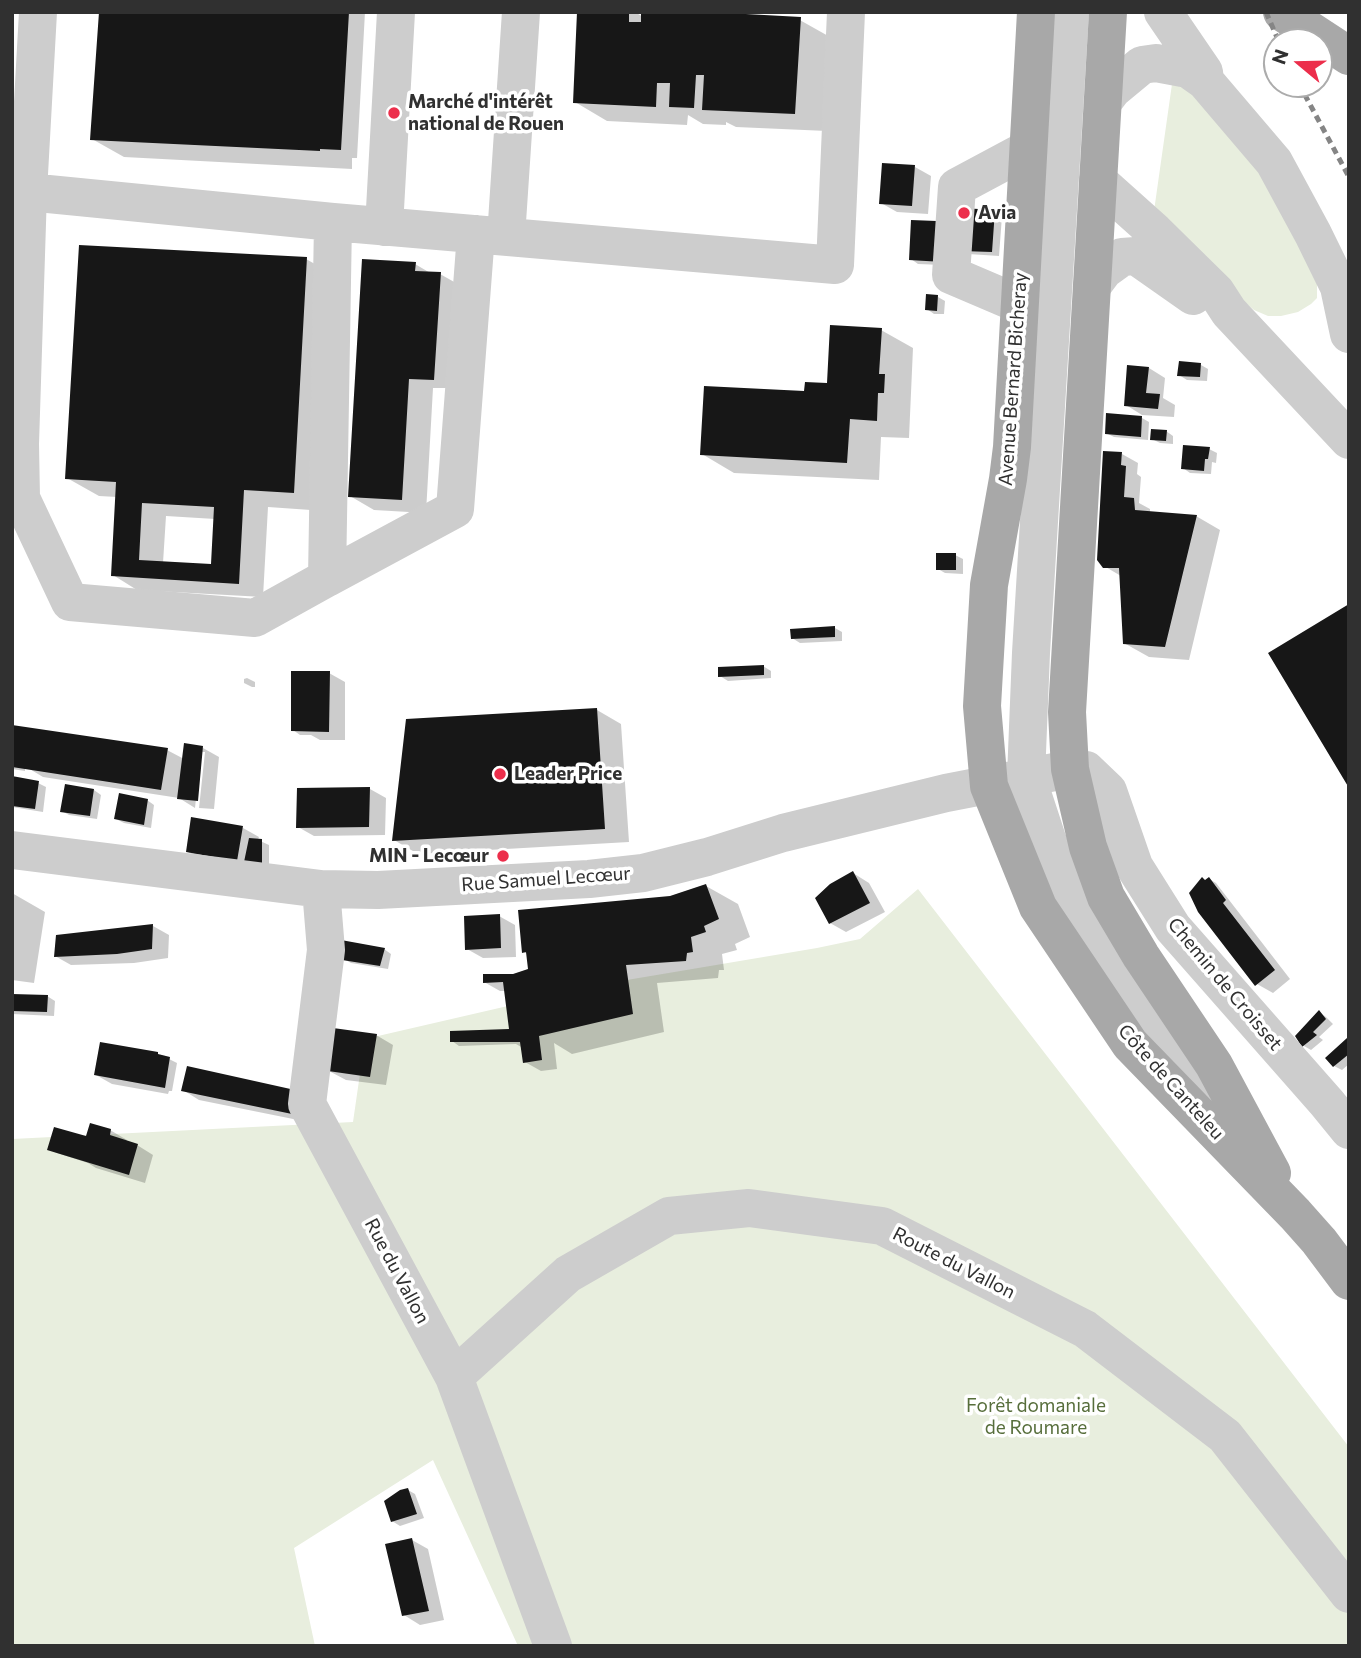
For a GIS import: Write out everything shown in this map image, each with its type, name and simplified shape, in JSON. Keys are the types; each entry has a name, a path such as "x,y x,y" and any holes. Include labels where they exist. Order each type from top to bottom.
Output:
{"main road":[{"name":"Avenue Bernard Bicheray","path":"989,786 982,706 989,585 1012,447 1036,12"},
{"path":"1070,769 1067,723 1108,12"},
{"path":"1282,12 1349,57"},
{"path":"1321,12 1349,44"},
{"name":"Côte de Canteleu","path":"1070,769 1088,847 1106,897 1141,956 1214,1065 1294,1212"},
{"name":"Côte de Canteleu","path":"989,786 1038,907 1130,1044 1294,1212 1349,1281"}],"street":[{"path":"38,12 28,192 20,444 21,498 70,602 255,618 455,509 521,12"},
{"path":"384,227 396,12"},
{"path":"28,192 384,227 835,265 846,12"},
{"path":"1019,859 1070,12"},
{"path":"1163,12 1205,72 1205,81"},
{"path":"1102,102 1142,65 1156,63 1188,69 1205,81 1274,162 1339,287 1349,334"},
{"path":"1019,303 951,275 957,187 1028,149"},
{"path":"1098,181 1216,292 1230,312 1349,440"},
{"path":"327,579 333,222"},
{"path":"1092,286 1104,270 1122,257 1136,256 1209,307 1230,312"},
{"name":"Rue Samuel Lecœur","path":"12,850 321,889 378,890 589,879 643,873 783,833 946,793 1070,769"},
{"name":"Chemin de Croisset","path":"1070,769 1086,770 1108,791 1134,866 1173,928 1349,1130"},
{"path":"1026,777 1047,839 1094,935 1194,1088 1294,1212"},
{"name":"Rue du Vallon","path":"321,889 326,950 307,1104 454,1377 553,1646"},
{"name":"Route du Vallon","path":"454,1377 568,1274 669,1216 749,1208 882,1226 1085,1329 1225,1436 1349,1594"}],"green space":[{"path":"1172,84 1189,89 1262,169 1317,280 1317,298 1298,312 1268,316 1254,310 1200,264 1154,211"},
{"name":"Forêt domaniale de Roumare","path":"918,889 1349,1447 1349,1646 518,1646 433,1460 294,1548 315,1646 12,1646 12,1139 353,1122 365,1039 603,984 860,939"}],"building":[{"path":"99,12 349,12 341,150 90,140"},
{"path":"577,12 629,12 629,22 641,22 641,12 709,12 801,17 795,114 702,110 704,75 696,75 694,108 669,107 670,83 657,83 656,107 573,103"},
{"path":"882,163 915,165 912,206 879,204"},
{"path":"962,208 995,210 992,252 961,251 960,263 909,260 911,220 962,222"},
{"path":"79,245 307,257 294,493 244,490 239,584 111,576 116,482 65,479","holes":["142,503 214,507 211,564 139,560"]},
{"path":"362,259 416,262 415,271 441,272 434,380 409,379 402,500 348,497"},
{"path":"926,294 938,295 937,311 925,310"},
{"path":"830,325 882,328 879,374 885,374 884,393 878,393 877,421 850,419 847,463 700,455 704,386 804,391 805,382 827,383"},
{"path":"1179,361 1201,363 1200,377 1177,376"},
{"path":"1127,365 1149,367 1146,393 1160,394 1158,409 1124,406"},
{"path":"1106,413 1142,416 1141,437 1105,434"},
{"path":"1151,429 1167,430 1166,441 1150,440"},
{"path":"1183,445 1210,447 1204,471 1181,469"},
{"path":"1103,451 1122,452 1121,465 1126,466 1124,497 1134,498 1135,510 1197,515 1165,647 1123,644 1119,568 1103,568 1097,560"},
{"path":"936,553 956,553 956,570 936,570"},
{"path":"1349,604 1349,788 1268,653"},
{"path":"835,626 835,637 791,639 790,629"},
{"path":"764,665 764,675 718,677 718,667"},
{"path":"291,671 330,671 329,732 291,731"},
{"name":"Leader Price","path":"597,708 605,829 392,841 406,719"},
{"path":"12,725 168,748 161,790 12,767"},
{"path":"184,743 203,746 198,801 177,799"},
{"path":"12,776 39,781 35,809 12,806"},
{"path":"65,784 94,789 90,816 60,812"},
{"path":"370,787 369,827 296,828 297,788"},
{"path":"119,793 148,799 144,825 114,819"},
{"path":"191,817 243,826 237,861 186,852"},
{"path":"249,838 262,839 262,866 244,862"},
{"path":"853,871 870,903 829,924 815,898 830,884"},
{"path":"1202,877 1205,880 1209,877 1226,900 1223,903 1275,970 1255,986 1198,912 1189,893"},
{"path":"706,884 719,919 704,926 706,932 691,937 693,952 687,953 686,961 626,965 633,1014 539,1036 542,1060 523,1063 520,1042 450,1042 450,1031 509,1029 503,982 483,983 483,974 513,974 528,969 526,952 522,953 518,910 670,896"},
{"path":"500,914 501,948 465,950 464,916"},
{"path":"153,924 152,949 117,954 54,957 56,935"},
{"path":"341,940 385,948 380,966 342,960"},
{"path":"12,994 48,995 47,1012 12,1011"},
{"path":"1319,1010 1326,1019 1313,1032 1317,1035 1302,1047 1295,1036"},
{"path":"333,1028 377,1034 370,1077 328,1071"},
{"path":"1347,1038 1349,1054 1333,1067 1325,1058"},
{"path":"100,1042 158,1052 170,1057 165,1088 94,1075"},
{"path":"187,1066 295,1090 292,1114 181,1091"},
{"path":"90,1123 111,1129 110,1135 138,1144 129,1175 47,1150 54,1127 86,1136"},
{"path":"408,1488 417,1514 391,1522 384,1501"},
{"path":"412,1538 429,1611 402,1616 385,1544"}],"railway":[{"path":"1266,12 1273,28"},
{"path":"1307,98 1349,177"}],"place":[{"name":"Marché d'intérêt national de Rouen","path":"394,113"},
{"name":"Avia","path":"964,213"},
{"name":"Leader Price","path":"500,774"},
{"name":"MIN - Lecœur","path":"503,856"}]}
